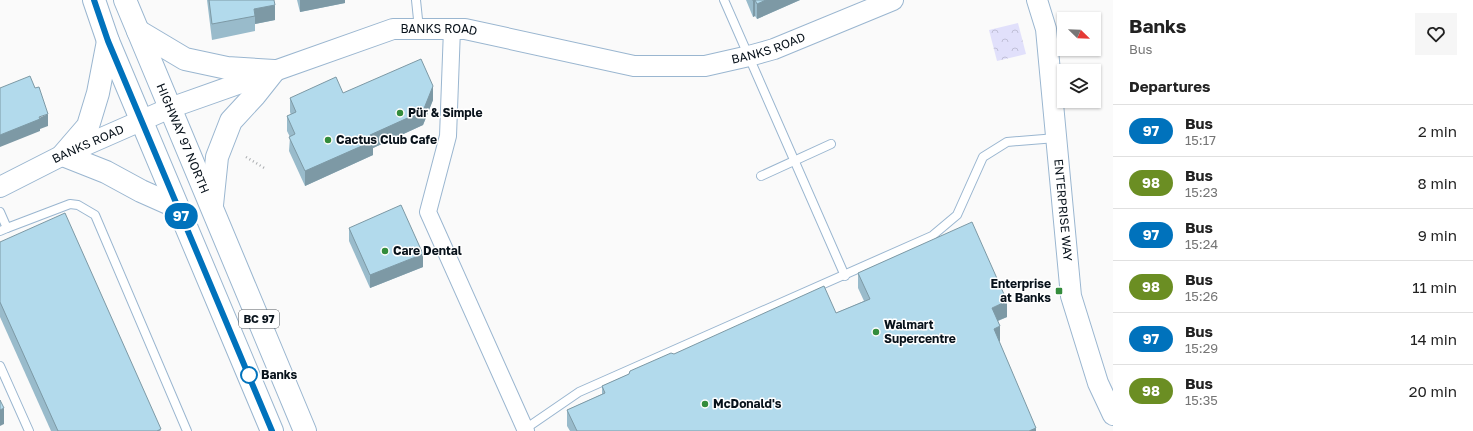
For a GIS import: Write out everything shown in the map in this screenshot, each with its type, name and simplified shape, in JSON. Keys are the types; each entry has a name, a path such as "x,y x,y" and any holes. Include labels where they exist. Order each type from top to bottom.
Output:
{"highway":[{"name":"BC 97","path":"94,0 108,41 272,431"},
{"name":"HIGHWAY 97 NORTH","path":"125,0 305,431"},
{"path":"138,31 186,59 227,68 274,72"},
{"path":"108,41 98,93 88,126 63,155 106,172 141,191 177,207"},
{"path":"212,208 217,157 231,121 256,95 274,72"}],"street":[{"name":"BANKS ROAD","path":"0,186 63,155 170,108 393,29 465,29 634,66 705,66 774,49 893,0"},
{"name":"ENTERPRISE WAY","path":"1037,0 1046,29 1071,296 1098,383 1113,415"},
{"path":"452,29 448,136 428,212 526,430"}],"lane":[{"path":"416,0 419,29"},
{"path":"724,0 845,276"},
{"path":"526,430 579,392 845,276 932,236 958,215 983,158 1007,142 1057,138"},
{"path":"761,176 831,144"},
{"path":"0,212 3,230 70,204 78,205 95,215 187,431"},
{"path":"0,366 29,431"}],"path":[{"path":"246,157 266,169"}],"green space":[{"path":"1018,23 1026,54 997,61 989,30"}],"building":[{"path":"209,0 274,0 275,5 254,9 255,16 212,24"},
{"path":"755,0 766,0 757,4"},
{"path":"421,59 433,86 423,111 370,135 373,141 305,171 289,137 295,134 287,116 296,112 290,98 336,77 343,93"},
{"path":"30,76 35,88 39,87 48,114 39,117 40,119 0,135 0,88"},
{"name":"Care Dental","path":"401,205 423,254 370,275 349,228"},
{"path":"65,213 161,429 157,431 58,431 0,302 0,242"},
{"name":"Walmart Supercentre","path":"972,222 1007,301 992,308 1000,326 994,329 1036,428 1029,431 577,431 567,410 605,393 602,386 629,374 630,371 671,353 674,354 824,286 836,313 870,299 858,273"},
{"path":"0,400 4,408 0,410"}],"bus line":[{"name":"97","path":"94,0 108,41 272,431"}],"place":[{"name":"Pür & Simple","path":"400,113"},
{"name":"Cactus Club Cafe","path":"328,140"},
{"name":"Care Dental","path":"385,251"},
{"name":"Enterprise at Banks","path":"1059,291"},
{"name":"Walmart Supercentre","path":"876,332"},
{"name":"Banks","path":"249,375"},
{"name":"McDonald's","path":"705,404"}]}
